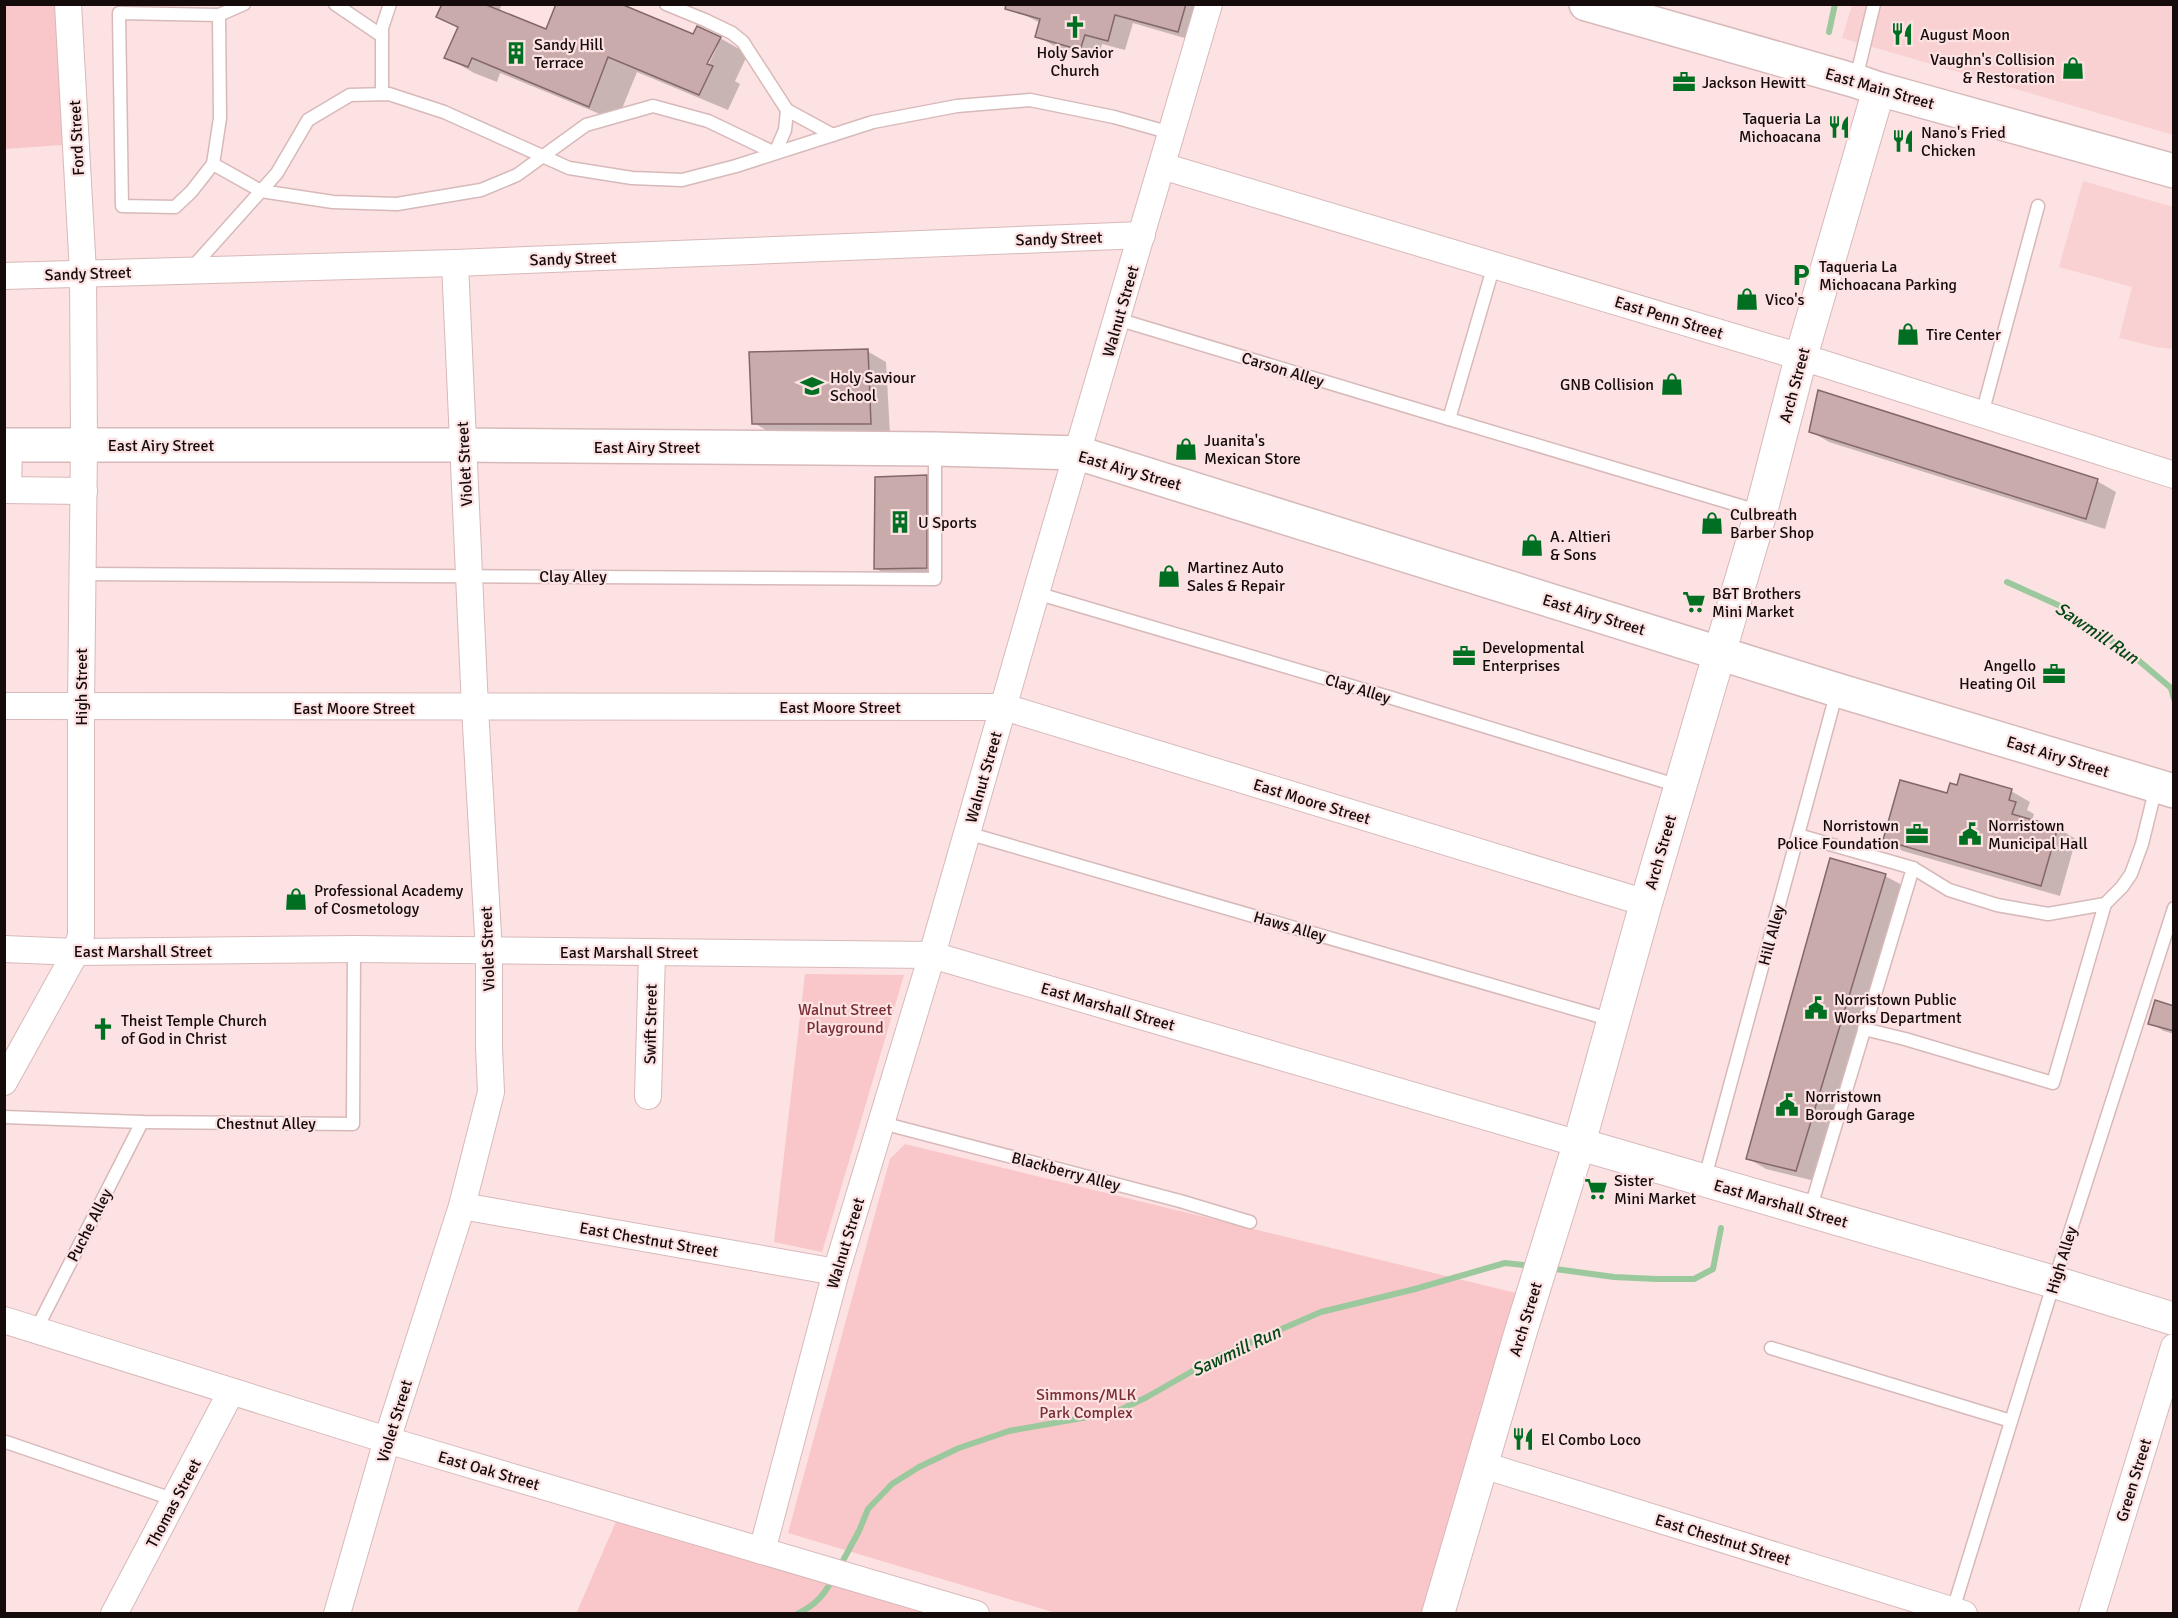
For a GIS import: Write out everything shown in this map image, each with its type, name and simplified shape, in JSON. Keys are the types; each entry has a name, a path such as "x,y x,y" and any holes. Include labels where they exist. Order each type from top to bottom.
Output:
{"main road":[{"name":"East Main Street","path":"1586,4 2174,171"},
{"name":"East Airy Street","path":"7,445 463,445 935,449 1078,453 1837,690 2165,788"}],"street":[{"name":"Ford Street","path":"69,4 83,272"},
{"name":"Walnut Street","path":"762,1551 836,1272 932,955 1209,4"},
{"name":"Arch Street","path":"1445,1612 1483,1465 1579,1144 1679,786 1761,512 1868,85"},
{"name":"East Penn Street","path":"1162,166 1801,357 2174,475"},
{"name":"Sandy Street","path":"4,276 455,263 1142,235"},
{"name":"Violet Street","path":"337,1614 387,1440 462,1206 491,1092 489,952 475,708 455,263"},
{"name":"High Street","path":"4,1082 76,952 81,935 83,272"},
{"path":"7,445 6,490 84,491"},
{"name":"East Moore Street","path":"4,706 1004,707 1646,903"},
{"name":"East Marshall Street","path":"4,949 76,952 354,950 932,955 2174,1319"},
{"name":"Swift Street","path":"648,1096 652,953"},
{"name":"East Chestnut Street","path":"462,1206 836,1272"},
{"name":"East Oak Street","path":"4,1320 37,1328 231,1392 387,1440 976,1614"},
{"name":"Green Street","path":"2092,1614 2174,1347"},
{"name":"Thomas Street","path":"114,1614 231,1392"},
{"name":"East Chestnut Street","path":"1483,1465 1956,1612"}],"lane":[{"path":"219,15 220,118 213,164 191,192 175,207 122,206 119,13 219,15 244,4"},
{"path":"335,4 382,36"},
{"path":"382,94 382,28 390,4"},
{"path":"666,4 732,33 743,42 787,110 833,135"},
{"path":"1868,85 1874,4"},
{"path":"190,270 277,173 308,120 350,95 389,94 444,111 569,168 632,178 682,180 873,122 957,106 1030,100 1113,117 1171,133"},
{"path":"213,164 261,191 333,202 397,204 481,190 517,175 586,125 653,106 708,121 775,153"},
{"path":"775,153 785,130 787,110"},
{"path":"1982,414 2038,206"},
{"path":"1449,419 1494,265"},
{"name":"Carson Alley","path":"1118,319 1761,512"},
{"name":"Clay Alley","path":"82,574 935,579 935,449"},
{"name":"Clay Alley","path":"1036,593 1679,786"},
{"name":"Hill Alley","path":"1704,1181 1837,690"},
{"path":"1864,1029 1905,1038 2053,1083 2105,904 2131,874 2165,788"},
{"name":"Haws Alley","path":"967,833 1612,1020"},
{"path":"1798,835 1913,868 1949,890 1997,905 2049,914 2105,904"},
{"path":"1809,1211 1913,868"},
{"name":"High Alley","path":"1956,1612 2054,1282 2174,908"},
{"name":"Chestnut Alley","path":"4,1117 142,1122 353,1124 354,950"},
{"name":"Puche Alley","path":"37,1328 142,1122"},
{"name":"Blackberry Alley","path":"882,1123 1250,1221"},
{"path":"1772,1348 2011,1421"},
{"path":"6,1442 175,1500"}],"shaded area":[{"path":"1852,5 2173,5 2173,135 1842,38"},
{"path":"2083,181 2173,207 2173,349 2119,338 2132,287 2059,267"}],"green space":[{"path":"5,5 68,5 76,144 5,149"},
{"name":"Walnut Street Playground","path":"805,974 904,975 822,1252 774,1242"},
{"name":"Simmons/MLK Park Complex","path":"905,1144 1516,1293 1422,1613 1056,1613 788,1533 890,1159"},
{"path":"621,1510 976,1614 576,1614"}],"building":[{"name":"Sandy Hill Terrace","path":"442,4 484,4 546,29 556,4 621,4 693,34 697,26 721,37 707,64 713,66 699,95 608,57 589,107 472,58 468,67 444,58 458,27 436,17"},
{"name":"Holy Savior Church","path":"1006,4 1186,4 1178,32 1115,15 1108,41 1085,35 1080,50 1035,37 1040,19 1005,9"},
{"path":"868,349 871,424 752,424 749,352"},
{"path":"1818,390 2098,479 2086,519 1809,432"},
{"name":"U Sports","path":"927,475 927,568 874,569 875,477"},
{"name":"Norristown Municipal Hall","path":"1960,774 2012,789 2009,800 2016,802 2012,814 2058,827 2041,886 1883,840 1900,780 1947,793 1950,783 1957,785"},
{"path":"1830,858 1886,874 1796,1171 1746,1159"},
{"path":"2155,1000 2174,1006 2174,1031 2148,1024"}],"waterway":[{"name":"Sawmill Run","path":"1829,32 1835,4"},
{"name":"Sawmill Run","path":"2007,582 2058,605 2131,654 2171,688 2174,699"},
{"name":"Sawmill Run","path":"1548,1268 1614,1277 1694,1279 1713,1269 1721,1228"},
{"name":"Sawmill Run","path":"839,1568 868,1509 892,1484 919,1467 959,1448 1009,1431 1116,1412 1217,1357 1321,1312 1415,1289 1505,1263 1532,1266"},
{"name":"Sawmill Run","path":"797,1614 819,1599 834,1577"}],"place":[{"name":"Holy Savior Church","path":"1075,27"},
{"name":"August Moon","path":"1902,34"},
{"name":"Sandy Hill Terrace","path":"516,53"},
{"name":"Vaughn's Collision & Restoration","path":"2073,68"},
{"name":"Jackson Hewitt","path":"1684,82"},
{"name":"Taqueria La Michoacana","path":"1839,127"},
{"name":"Nano's Fried Chicken","path":"1903,141"},
{"name":"Taqueria La Michoacana Parking","path":"1801,275"},
{"name":"Vico's","path":"1747,299"},
{"name":"Tire Center","path":"1908,334"},
{"name":"GNB Collision","path":"1672,384"},
{"name":"Holy Saviour School","path":"812,386"},
{"name":"Juanita's Mexican Store","path":"1186,449"},
{"name":"U Sports","path":"900,522"},
{"name":"Culbreath Barber Shop","path":"1712,523"},
{"name":"A. Altieri & Sons","path":"1532,545"},
{"name":"Martinez Auto Sales & Repair","path":"1169,576"},
{"name":"B&T Brothers Mini Market","path":"1694,602"},
{"name":"Developmental Enterprises","path":"1464,656"},
{"name":"Angello Heating Oil","path":"2054,674"},
{"name":"Norristown Police Foundation","path":"1917,834"},
{"name":"Norristown Municipal Hall","path":"1970,834"},
{"name":"Professional Academy of Cosmetology","path":"296,899"},
{"name":"Norristown Public Works Department","path":"1816,1008"},
{"name":"Theist Temple Church of God in Christ","path":"103,1029"},
{"name":"Norristown Borough Garage","path":"1787,1105"},
{"name":"Sister Mini Market","path":"1596,1189"},
{"name":"El Combo Loco","path":"1523,1439"}]}
